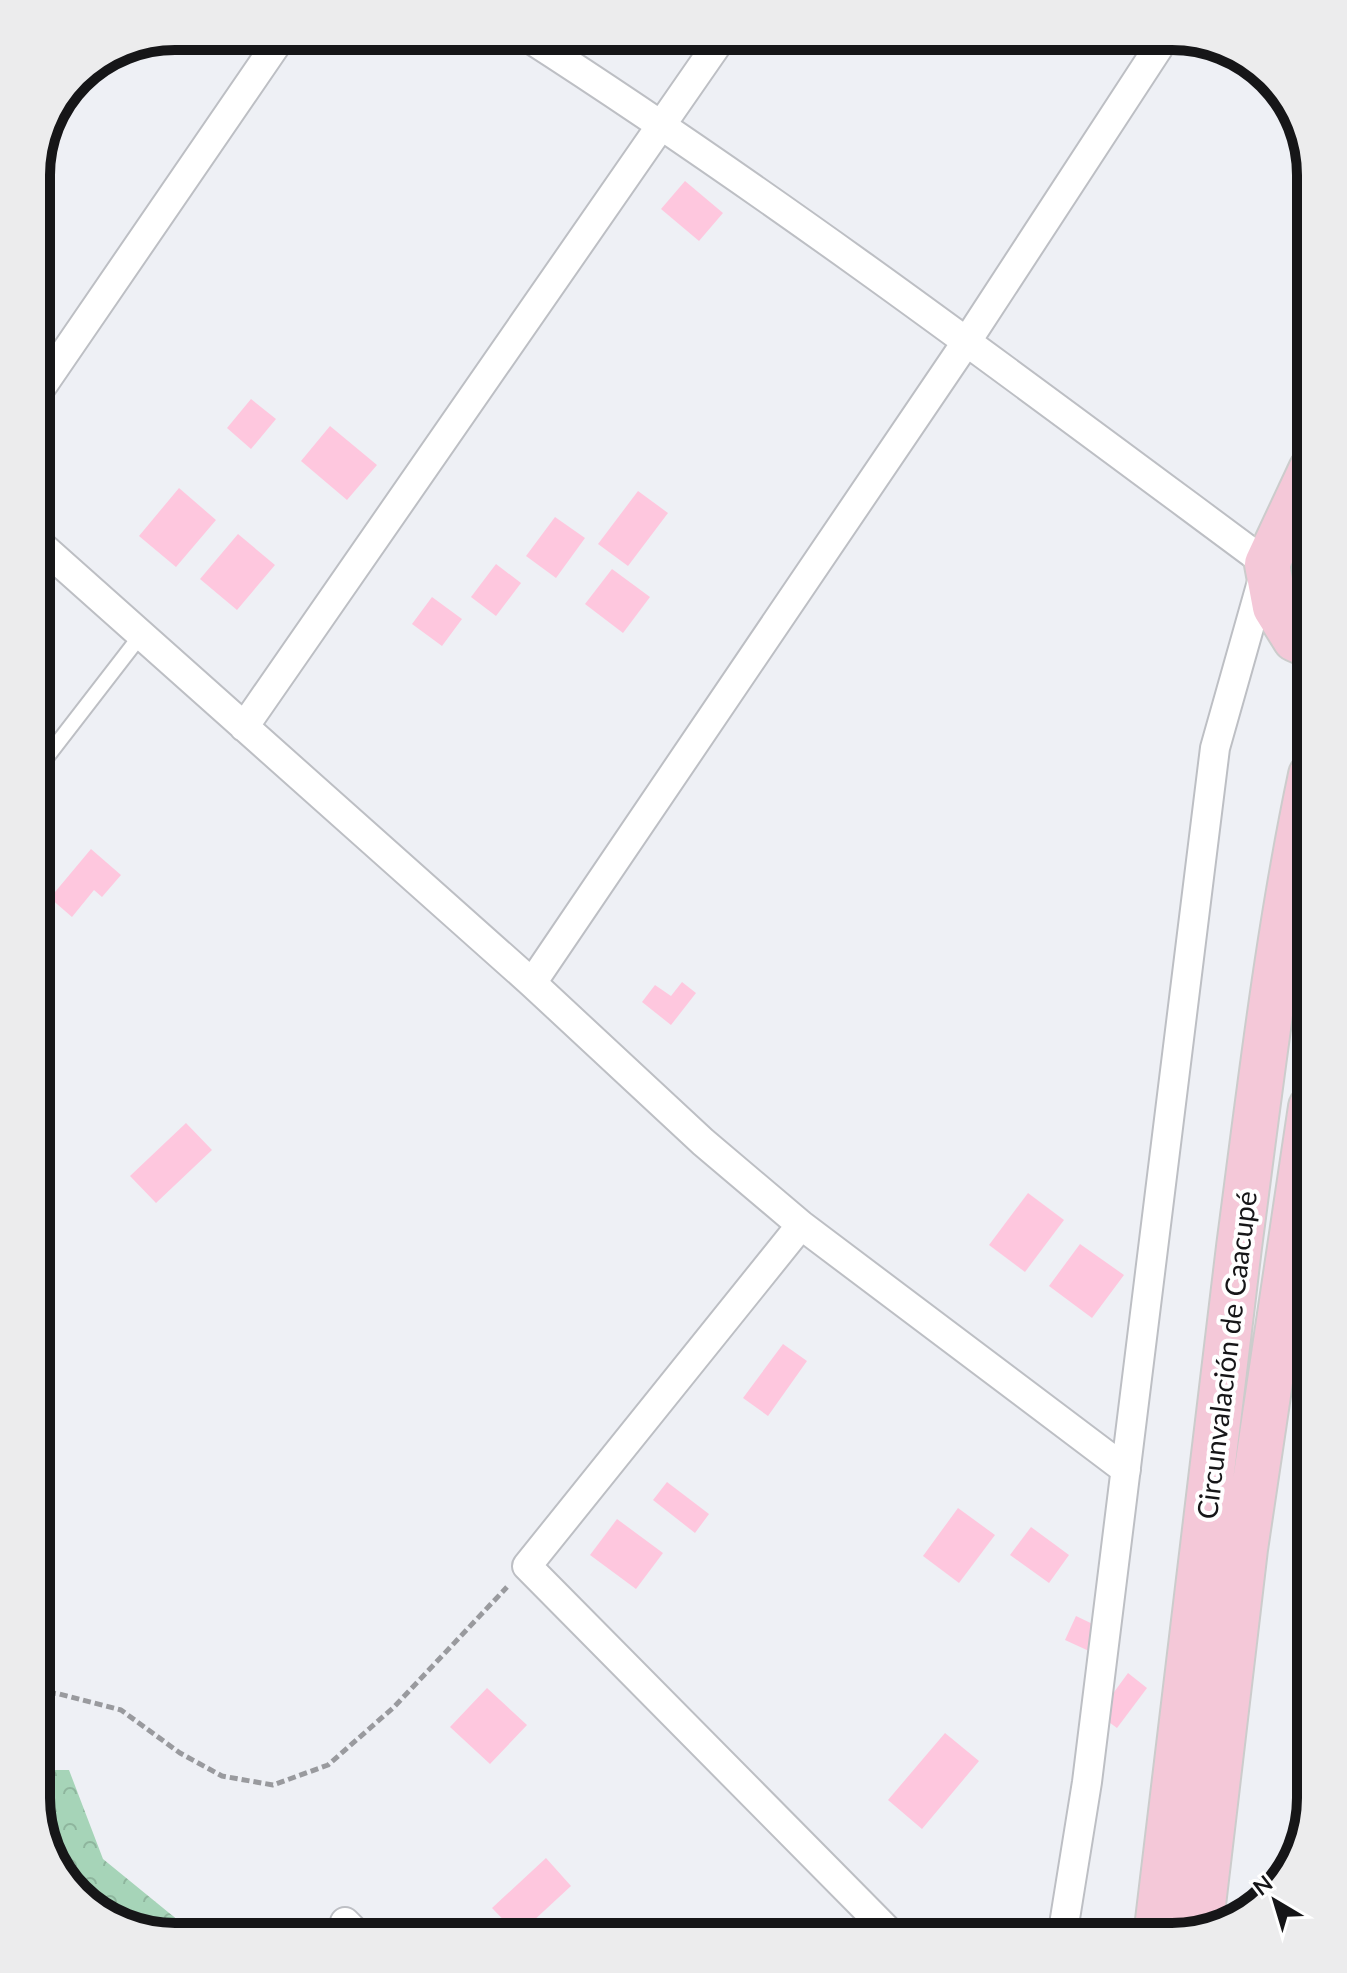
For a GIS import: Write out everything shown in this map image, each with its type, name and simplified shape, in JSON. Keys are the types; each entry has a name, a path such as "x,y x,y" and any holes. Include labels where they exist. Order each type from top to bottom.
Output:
{"highway":[{"path":"1297,500 1267,564 1275,607 1297,640"},
{"name":"Circunvalación de Caacupé","path":"1158,1923 1206,1503 1264,1058 1297,842"},
{"name":"Circunvalación de Caacupé","path":"1201,1920 1245,1549 1297,1225"}],"street":[{"path":"50,375 272,50"},
{"path":"548,50 662,124 967,341 1267,564 1215,748 1087,1782 1064,1923"},
{"path":"244,727 713,50"},
{"path":"532,983 967,341 1157,50"},
{"path":"50,554 532,983 703,1142 801,1225 1126,1470"},
{"path":"801,1225 527,1566 880,1923"}],"lane":[{"path":"50,753 141,635"}],"path":[{"path":"50,1693 121,1710 180,1753 222,1776 273,1785 328,1765 394,1707 527,1566"}],"green space":[{"path":"50,1770 69,1770 103,1859 181,1923 150,1921 120,1910 105,1902 81,1881 67,1861 54,1831"}],"building":[{"path":"685,181 723,213 699,241 661,209"},
{"path":"251,399 276,419 251,449 227,428"},
{"path":"330,426 377,465 347,500 301,461"},
{"path":"179,488 216,520 176,567 139,536"},
{"path":"638,491 668,513 628,566 598,544"},
{"path":"555,517 585,538 556,578 526,556"},
{"path":"238,534 275,565 237,610 200,579"},
{"path":"496,564 521,583 496,616 471,597"},
{"path":"612,569 650,597 623,633 585,604"},
{"path":"432,597 462,619 442,646 412,624"},
{"path":"91,849 121,875 102,897 94,890 72,917 50,898"},
{"path":"682,982 696,993 671,1025 642,1002 655,985 671,996"},
{"path":"186,1123 212,1150 156,1203 130,1176"},
{"path":"1028,1193 1064,1220 1025,1272 989,1245"},
{"path":"1080,1244 1124,1275 1092,1318 1049,1286"},
{"path":"783,1344 807,1361 768,1416 743,1398"},
{"path":"667,1482 709,1514 695,1533 653,1500"},
{"path":"958,1508 995,1535 959,1583 923,1556"},
{"path":"617,1519 663,1553 636,1589 590,1555"},
{"path":"1031,1527 1069,1555 1049,1583 1010,1555"},
{"path":"1076,1616 1101,1628 1089,1651 1065,1640"},
{"path":"1128,1673 1147,1688 1117,1728 1098,1714"},
{"path":"487,1688 527,1725 490,1764 450,1727"},
{"path":"945,1733 979,1761 922,1829 888,1800"},
{"path":"546,1858 571,1886 531,1923 506,1923 492,1908"}]}
